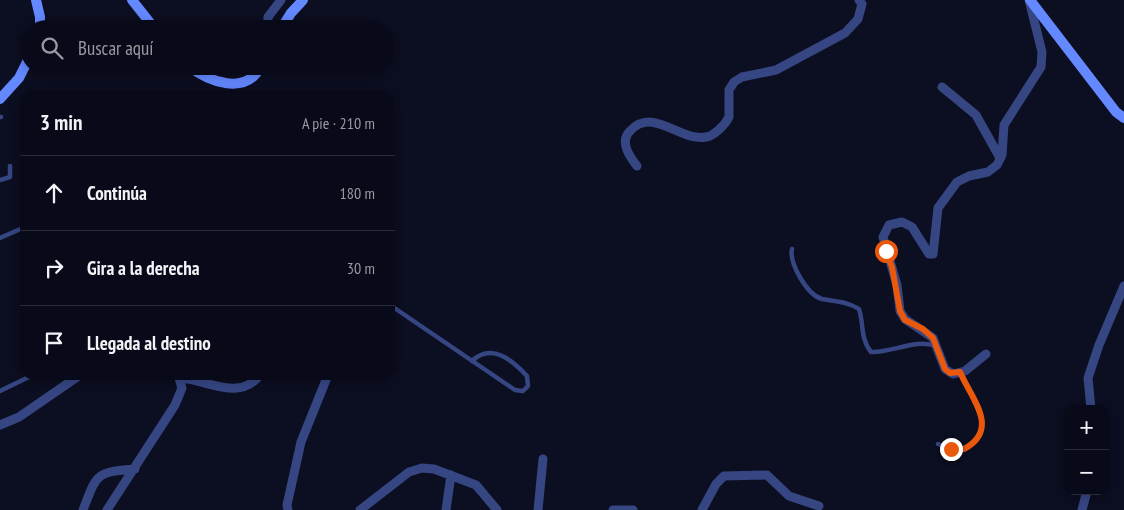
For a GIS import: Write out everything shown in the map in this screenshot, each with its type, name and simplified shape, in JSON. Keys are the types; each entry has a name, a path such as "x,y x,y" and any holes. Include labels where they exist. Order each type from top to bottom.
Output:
{"main road":[{"path":"36,0 39,20"},
{"path":"132,0 148,20"},
{"path":"287,20 303,0"},
{"path":"1030,0 1116,112 1124,118"},
{"path":"0,99 20,74"},
{"path":"203,75 214,82 231,84 245,81 254,75"}],"street":[{"path":"268,20 268,17 280,0"},
{"path":"637,166 626,146 627,135 634,128 645,122 653,122 704,138 713,134 729,118 729,90 734,82 742,77 782,68 845,33 861,15 862,4 860,0"},
{"path":"986,354 960,372 950,373 945,369 933,338 923,329 905,320 900,311 892,267 883,241 884,232 889,225 896,222 908,224 929,254 933,254 937,211 951,188 964,178 992,170 1000,158 1004,125 1039,72 1042,61 1030,0"},
{"path":"942,87 976,114 1000,158"},
{"path":"1091,405 1088,378 1099,345 1124,286"},
{"path":"0,425 19,417 73,380"},
{"path":"107,510 175,406 182,388 180,380"},
{"path":"197,380 236,389 251,384 255,380"},
{"path":"288,510 299,450 313,408 326,380"},
{"path":"538,510 543,459"},
{"path":"360,510 413,470 428,468 476,485 497,510"},
{"path":"83,510 93,483 101,474 111,471 135,469"},
{"path":"702,510 719,481 728,475 767,474 789,496 819,506"},
{"path":"446,510 451,475"},
{"path":"1082,510 1087,495"},
{"path":"613,510 633,510"}],"lane":[{"path":"0,180 10,177 10,166"},
{"path":"0,238 20,229"},
{"path":"792,249 791,256 794,266 801,279 817,296 841,300 859,309 862,319 862,335 865,345 871,352 883,352 926,342 937,347"},
{"path":"395,308 472,361 517,391 523,391 528,386 527,376 501,354 486,353 472,361"},
{"path":"938,444 951,449 964,449 974,442 981,430 980,408 960,372"},
{"path":"0,391 23,380"}],"route":[{"path":"886,251 892,267 897,300 902,316 905,320 923,329 933,338 945,369 953,374 960,372 966,386 980,408 981,430 974,442 964,449 951,449"}]}
